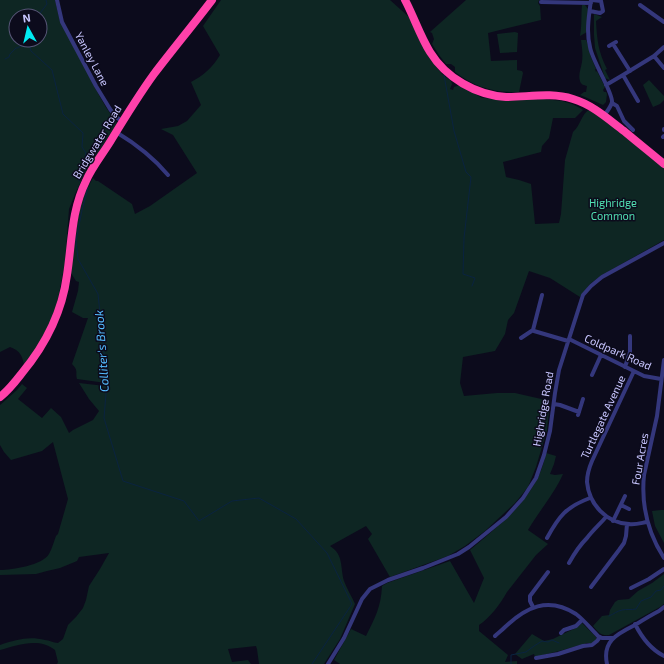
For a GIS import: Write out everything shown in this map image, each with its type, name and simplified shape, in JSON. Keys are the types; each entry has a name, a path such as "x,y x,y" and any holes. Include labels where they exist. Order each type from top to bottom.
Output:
{"highway":[{"name":"Bridgwater Road","path":"0,397 9,389 32,360 44,343 54,324 67,276 73,224 77,205 86,181 122,121 155,72 212,0"},
{"path":"405,0 430,52 443,68 459,81 479,91 495,96 554,95 583,102 604,116 664,164"}],"street":[{"name":"Yanley Lane","path":"57,0 62,22 96,86 110,109 116,117 122,121"},
{"path":"591,1 588,35 590,48 606,88 612,97 612,103 604,116"},
{"path":"540,2 601,1 603,11 600,13 590,11"},
{"path":"640,5 664,22"},
{"path":"613,44 630,71"},
{"path":"606,88 623,75 654,56 664,47"},
{"path":"654,56 664,68"},
{"path":"623,75 638,101"},
{"path":"612,103 617,106 624,121 633,130"},
{"path":"116,132 138,146 168,175"},
{"name":"Highridge Road","path":"328,664 344,638 362,599 370,589 388,580 458,554 475,543 501,521 523,498 539,471 550,430 559,370 583,295 602,277 664,243"},
{"path":"521,338 532,330 542,295"},
{"name":"Coldpark Road","path":"532,330 568,340 644,376 661,379"},
{"path":"625,367 630,352 630,336"},
{"path":"592,375 601,355"},
{"name":"Four Acres","path":"664,360 657,416 644,475 643,497 647,522 653,539 664,558"},
{"name":"Turtlegate Avenue","path":"590,498 587,481 589,468 634,371"},
{"path":"554,404 578,413 583,399"},
{"path":"659,402 664,403"},
{"path":"613,521 626,496"},
{"path":"547,538 555,523 563,513 573,506 590,498 597,508 606,517 613,521 627,524 647,522"},
{"path":"621,505 629,509"},
{"path":"569,563 572,553 606,517"},
{"path":"591,587 624,543 627,524"},
{"path":"631,588 664,569"},
{"path":"533,608 530,601 530,596 548,572"},
{"path":"495,636 516,617 533,608 548,604 558,606 576,614 600,637 612,638"},
{"path":"607,664 606,651 612,638 664,607"},
{"path":"561,633 564,630 576,626 582,620"},
{"path":"635,624 643,638 650,646 664,656"},
{"path":"536,658 592,645 600,637"}],"green space":[{"path":"0,0 55,0 60,21 100,97 117,123 83,177 69,209 65,263 57,304 50,324 35,350 24,365 20,354 10,347 0,352"},
{"name":"Highridge Common","path":"221,0 390,0 410,18 427,54 442,74 451,81 452,84 450,89 453,90 454,87 460,85 482,98 544,99 562,101 583,110 575,118 553,118 549,138 542,146 541,152 503,162 506,177 531,184 535,224 559,223 565,160 573,132 587,111 590,109 664,167 664,240 602,275 590,284 580,297 550,278 529,271 514,313 508,320 505,334 495,351 463,357 460,383 464,396 515,393 550,401 547,430 536,467 528,487 515,503 485,531 465,546 448,556 390,577 368,539 372,534 366,526 330,546 338,553 340,557 344,581 355,604 340,639 324,664 259,664 256,646 228,649 232,662 248,660 251,664 57,664 58,662 55,650 42,644 28,643 0,650 0,645 22,639 33,638 58,643 63,639 68,625 83,608 89,586 109,553 79,557 77,561 60,568 36,574 0,575 0,570 27,566 46,558 58,534 68,499 53,442 42,451 11,460 4,452 0,445 0,405 22,384 27,388 18,399 42,418 51,408 61,417 69,433 93,420 99,411 79,383 105,386 106,383 77,379 76,370 72,364 88,318 83,318 72,312 79,282 76,281 71,273 76,230 82,198 93,178 132,204 135,214 150,206 197,173 173,135 161,129 178,126 187,121 201,105 191,82 207,71 220,55 203,26"},
{"path":"466,0 539,0 538,3 540,6 541,20 488,33 491,61 517,60 517,70 522,71 523,73 519,92 493,90 470,82 455,72 455,67 451,64 446,64 432,44 434,39 432,33 430,32"},
{"path":"582,5 585,5 588,9 587,32 580,36 581,28"},
{"path":"594,14 602,17 596,21 598,40 600,51 607,69 605,70 610,80 605,78 595,48"},
{"path":"518,33 517,52 500,53 497,34"},
{"path":"581,40 586,40 596,72 597,71 605,87 603,90 607,94 606,102 603,105 580,95 586,92 587,86 582,84 579,79 582,62"},
{"path":"649,80 664,96 664,100 660,104 653,107 643,85"},
{"path":"546,453 556,456 550,474 563,474 556,488 528,530 548,544 536,555 487,619 479,625 479,631 508,655 505,662 517,661 517,664 340,664 334,660 351,629 366,636 379,606 382,586 387,583 450,561 474,603 484,578 470,550 517,508 535,482 542,468"},
{"path":"664,510 664,543 655,526 652,511"},
{"path":"664,574 664,604 609,635 604,635 596,630 593,626 602,616 609,615 615,602 618,600 629,599 638,591"},
{"path":"582,623 596,637 596,641 590,644 586,643 535,657 534,654 522,659 515,654 532,634 544,641 553,639 578,627"}],"waterway":[{"name":"Colliter's Brook","path":"44,8 47,4 46,0"},
{"path":"5,59 9,57 16,48"},
{"name":"Colliter's Brook","path":"30,48 31,51 52,70 63,114 83,133 82,147 86,153 82,169 79,174 79,181"},
{"path":"444,75 454,131 466,172 471,177 464,238 463,274 475,278 472,286"},
{"name":"Colliter's Brook","path":"88,188 76,241 78,259 98,294 107,381 104,418 123,481 184,501 199,521 232,501 259,498 296,519 327,553 352,604 312,664"},
{"path":"609,616 620,610 636,609 641,601 651,597 656,591 661,590 664,586"},
{"path":"511,664 511,655 526,652 542,641 548,642 552,640 559,643"}]}
